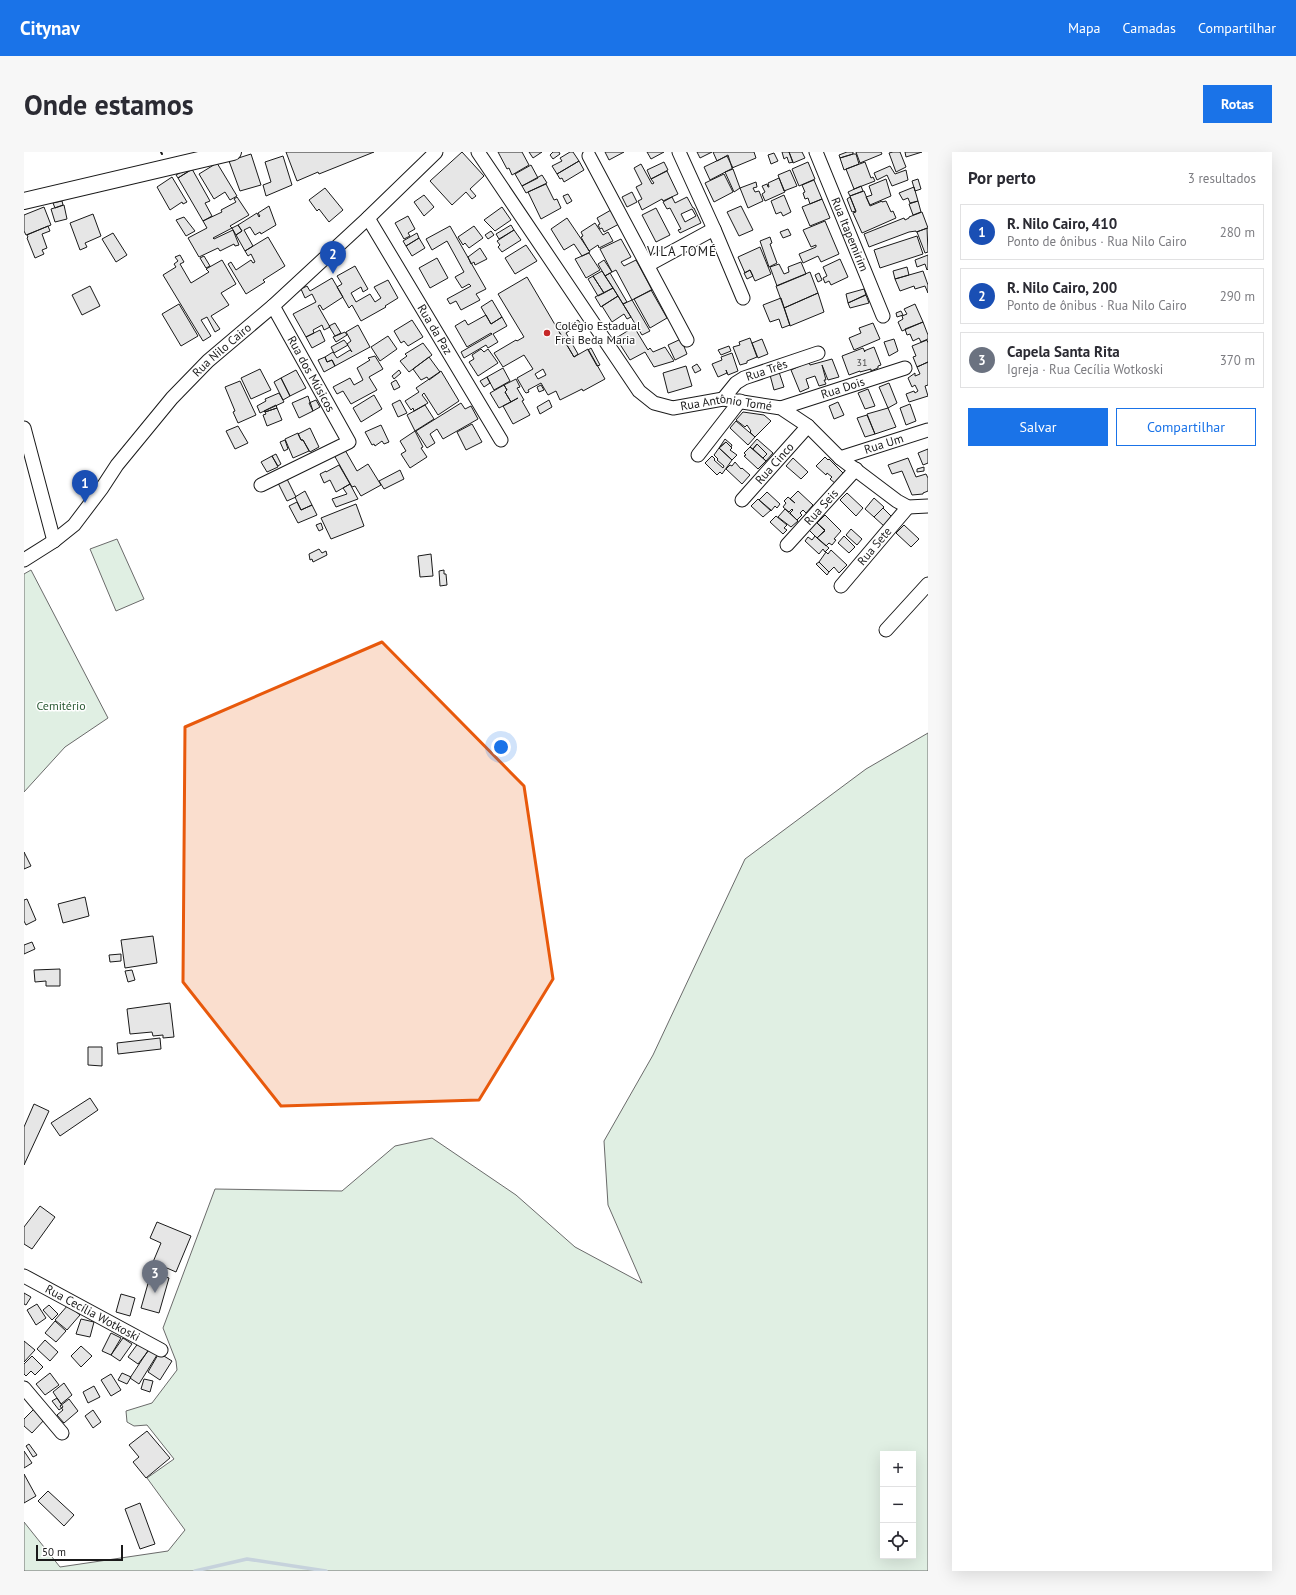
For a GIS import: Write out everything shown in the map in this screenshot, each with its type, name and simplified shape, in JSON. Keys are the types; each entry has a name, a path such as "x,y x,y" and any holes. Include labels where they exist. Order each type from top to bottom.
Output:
{"main road":[{"path":"24,201 233,152"}],"street":[{"name":"Rua Nilo Cairo","path":"24,560 54,541 74,525 102,488 117,465 172,398 208,361 273,306 368,218 436,152"},
{"name":"Rua Antônio Tomé","path":"478,152 639,391 654,403 673,408 723,399 781,408 808,426 840,458 908,507"},
{"path":"679,152 743,298"},
{"name":"Rua Itapemirim","path":"816,152 883,316"},
{"path":"589,156 648,265 686,340"},
{"name":"Rua da Paz","path":"368,218 501,440"},
{"path":"648,265 714,229"},
{"name":"Rua dos Músicos","path":"261,485 349,442 273,306"},
{"name":"Rua Três","path":"723,399 736,383 744,378 818,353"},
{"name":"Rua Dois","path":"781,408 905,368"},
{"path":"698,455 740,401"},
{"name":"Rua Cinco","path":"742,500 808,426"},
{"path":"24,428 54,541"},
{"name":"Rua Um","path":"840,458 928,430"},
{"name":"Rua Seis","path":"787,545 856,469"},
{"path":"908,507 928,506"},
{"name":"Rua Sete","path":"841,586 908,507"},
{"path":"886,630 928,584"},
{"name":"Rua Cecília Wotkoski","path":"24,1276 161,1350"},
{"path":"24,1388 62,1433"}],"highlighted area":[{"path":"382,642 524,786 553,979 479,1100 281,1106 183,982 185,727"}],"green space":[{"path":"117,539 144,599 116,611 90,549"},
{"name":"Cemitério","path":"31,570 108,718 65,747 24,792 24,574"},
{"path":"928,733 928,1571 24,1571 24,1522 60,1567 168,1551 185,1530 147,1478 174,1459 147,1425 134,1426 127,1422 126,1411 152,1403 177,1370 176,1361 163,1328 215,1189 342,1191 395,1146 432,1138 516,1195 575,1247 642,1283 608,1205 604,1141 653,1055 745,859 866,769"}],"building":[{"path":"286,152 374,152 319,174 318,172 297,181"},
{"path":"462,152 484,176 470,189 476,196 472,199 466,192 452,205 430,181"},
{"path":"498,152 522,152 529,165 512,175"},
{"path":"529,152 542,152 533,158"},
{"path":"553,152 559,152 560,154 553,159 550,155"},
{"path":"570,152 573,152 579,161 557,174 552,166 562,161 560,158"},
{"path":"605,152 624,152 609,160"},
{"path":"647,152 664,152 651,159"},
{"path":"697,152 712,152 700,158"},
{"path":"713,152 754,152 756,158 732,168 728,155 717,161"},
{"path":"782,152 789,152 793,162 789,163 787,157 784,159"},
{"path":"789,152 802,152 805,158 793,163"},
{"path":"847,152 853,152 853,154 840,158 839,155"},
{"path":"856,152 881,152 882,154 860,163"},
{"path":"900,152 906,167 896,172 889,153"},
{"path":"905,152 922,152 906,157"},
{"path":"774,153 778,161 771,164 768,155"},
{"path":"251,154 261,185 240,191 229,161"},
{"path":"856,154 859,164 844,170 840,158"},
{"path":"283,156 292,185 266,196 263,185 271,182 265,162"},
{"path":"727,156 733,168 710,180 704,167"},
{"path":"579,161 584,170 564,182 562,178 560,179 557,174"},
{"path":"664,162 668,170 651,179 647,170"},
{"path":"808,162 815,179 799,186 792,169"},
{"path":"865,162 871,178 873,177 875,181 854,189 846,169"},
{"path":"217,163 237,196 230,200 225,192 214,199 199,174"},
{"path":"641,164 652,184 654,183 651,179 667,171 678,194 663,201 662,199 642,210 638,201 642,199 636,187 642,184 634,168"},
{"path":"531,165 538,178 522,186 515,174"},
{"path":"890,166 895,174 906,170 908,180 892,186 887,175 877,180 874,173"},
{"path":"189,168 191,170 178,178 176,175"},
{"path":"192,169 210,201 205,203 212,216 203,221 178,178"},
{"path":"733,169 740,188 734,192 725,172"},
{"path":"790,170 797,186 784,191 778,175"},
{"path":"724,174 733,192 714,202 705,183"},
{"path":"542,175 547,183 526,193 522,186"},
{"path":"172,177 187,202 183,204 182,202 170,210 157,187"},
{"path":"779,178 785,192 765,201 762,194 765,192 762,186 767,184 769,187 768,183"},
{"path":"886,179 891,196 870,205 866,197 872,195 869,186"},
{"path":"918,179 921,189 915,191 912,181"},
{"path":"814,180 822,199 810,204 808,198 805,199 803,193 805,192 802,185"},
{"path":"756,182 757,187 753,188 755,192 759,191 763,201 748,208 740,188"},
{"path":"546,184 554,200 557,199 561,208 541,219 528,192"},
{"path":"861,186 863,191 850,196 848,192"},
{"path":"914,187 918,201 910,203 908,198 903,200 899,193"},
{"path":"325,188 343,210 329,222 319,209 317,211 309,200"},
{"path":"864,191 870,206 886,201 891,212 893,211 896,218 862,233 853,213 856,212 850,196"},
{"path":"632,192 637,202 627,207 622,197"},
{"path":"568,194 572,201 567,204 563,196"},
{"path":"424,195 434,207 424,216 414,202"},
{"path":"784,195 791,212 783,216 781,212 776,214 771,201"},
{"path":"237,197 249,215 230,226 232,228 213,238 214,239 233,230 239,245 235,246 234,244 220,251 218,248 199,257 188,238 207,228 203,221 222,212 221,210 236,202 234,199"},
{"path":"672,197 675,203 687,197 701,223 680,233 678,230 681,229 670,208 667,209 663,202"},
{"path":"850,197 856,211 852,212 847,199"},
{"path":"822,199 830,218 810,226 802,207"},
{"path":"62,201 63,205 55,208 53,203"},
{"path":"918,201 921,212 913,215 909,204"},
{"path":"64,205 67,219 55,222 51,209"},
{"path":"269,206 276,225 261,234 260,232 255,235 250,227 244,230 253,246 245,251 236,235 242,231 238,225 257,213 259,217 260,216 258,213"},
{"path":"741,206 753,230 739,236 727,212"},
{"path":"44,207 51,225 26,235 24,231 24,215"},
{"path":"502,207 511,220 495,231 484,220"},
{"path":"656,208 670,235 656,242 642,215"},
{"path":"692,209 696,216 685,222 681,214"},
{"path":"611,210 619,224 604,232 598,225 600,224 597,218"},
{"path":"922,212 928,228 916,232 909,232 869,247 864,234 904,218 905,220"},
{"path":"93,214 101,236 85,243 87,247 80,250 70,223"},
{"path":"408,216 415,229 408,233 410,236 404,239 395,223"},
{"path":"184,217 195,231 186,236 176,220"},
{"path":"567,218 590,252 582,256 574,244 564,250 551,229"},
{"path":"825,221 839,254 821,262 818,256 803,263 799,254 816,247 816,245 811,247 803,230"},
{"path":"595,223 603,235 608,232 613,241 599,248 598,245 589,251 581,237 583,236 581,232"},
{"path":"238,225 242,231 236,235 232,228"},
{"path":"511,225 514,230 499,239 496,234"},
{"path":"48,226 50,231 42,234 47,248 42,250 44,254 35,258 27,235"},
{"path":"450,226 486,289 476,294 480,300 461,310 456,301 450,304 447,299 471,286 469,284 462,288 455,277 464,272 447,241 432,250 426,239"},
{"path":"474,226 483,238 469,248 465,243 463,245 458,237"},
{"path":"927,228 928,252 925,253 917,232"},
{"path":"788,229 791,235 783,238 780,232"},
{"path":"514,230 521,240 502,252 498,247 500,245 497,241"},
{"path":"491,231 494,235 488,239 485,235"},
{"path":"113,233 127,255 116,262 102,239"},
{"path":"417,233 419,238 406,246 403,241"},
{"path":"917,236 923,254 880,268 874,250"},
{"path":"268,237 285,266 263,280 265,282 246,294 228,264 231,262 236,270 251,260 253,263 255,262 251,254 248,256 245,251"},
{"path":"770,237 772,243 770,244 777,263 769,267 760,241"},
{"path":"419,238 425,248 412,256 406,246"},
{"path":"621,239 631,257 621,262 624,266 636,260 652,290 632,300 616,270 612,272 600,249"},
{"path":"526,245 537,261 515,274 505,258"},
{"path":"760,247 771,274 755,281 750,270 745,273 738,257"},
{"path":"480,248 487,259 475,265 474,262 471,264 468,257"},
{"path":"589,253 600,270 586,278 575,259"},
{"path":"180,255 184,262 180,264 191,283 209,272 206,269 222,260 236,284 221,293 229,305 211,316 220,329 215,332 207,317 201,320 211,336 203,341 163,275 176,267 174,264 178,261 175,257"},
{"path":"928,255 928,269 927,270 925,264 917,267 915,260"},
{"path":"204,256 210,266 206,268 200,258"},
{"path":"437,258 448,278 430,288 419,268"},
{"path":"840,259 848,277 831,285 829,281 825,283 823,278 827,276 823,267"},
{"path":"604,260 612,272 605,276 598,264"},
{"path":"801,262 806,274 777,286 770,267 779,264 784,274 789,272 788,267"},
{"path":"355,266 368,289 363,292 361,287 351,293 356,302 370,294 375,302 381,298 374,287 388,280 398,298 385,306 386,307 361,321 352,305 349,308 337,287 342,284 337,276"},
{"path":"907,267 909,275 895,279 893,271"},
{"path":"750,270 753,276 747,279 744,273"},
{"path":"602,271 605,276 610,273 627,302 623,304 613,288 604,293 593,276"},
{"path":"923,271 928,285 928,293 925,286 915,289 914,286 900,291 895,279"},
{"path":"810,272 818,293 784,308 776,286"},
{"path":"819,273 822,280 818,282 815,275"},
{"path":"593,276 604,293 598,296 588,279"},
{"name":"Colégio Estadual Frei Beda Maria","path":"527,277 574,357 588,349 605,379 583,391 582,389 560,400 556,391 548,395 541,383 528,390 529,392 526,393 517,378 533,369 524,355 503,367 494,353 524,337 498,294","holes":["543,369 546,375 538,379 535,374"]},
{"path":"332,278 343,297 323,310 320,305 318,306 330,327 324,330 322,325 313,330 314,333 306,337 293,314 316,302 312,294 305,298 301,289 307,286 310,291"},
{"path":"90,286 100,306 82,315 72,295"},
{"path":"613,288 618,296 601,307 595,297"},
{"path":"864,289 866,295 848,303 846,294"},
{"path":"651,290 667,318 650,328 634,299"},
{"path":"818,293 824,312 790,326 784,308"},
{"path":"865,295 869,303 850,308 848,303"},
{"path":"618,296 631,317 627,319 624,314 612,322 602,306"},
{"path":"781,298 790,325 782,328 779,319 770,322 763,305"},
{"path":"492,300 502,317 491,324 481,307"},
{"path":"632,300 650,331 642,335 623,304"},
{"path":"179,304 198,336 181,346 162,314"},
{"path":"915,304 923,322 902,331 898,322 903,319 902,316 907,314 904,309"},
{"path":"901,311 903,315 897,317 896,313"},
{"path":"486,315 491,324 502,317 507,326 493,334 498,342 488,348 486,345 464,358 461,352 492,334 491,333 467,347 455,326 465,320 468,325"},
{"path":"412,320 423,337 408,346 404,341 401,343 394,331"},
{"path":"578,320 581,324 566,333 578,354 574,357 555,325 560,323 563,329"},
{"path":"923,322 928,339 921,342 919,338 913,341 910,334 907,335 905,329"},
{"path":"335,323 341,333 335,336 329,326"},
{"path":"873,323 880,339 854,350 849,338 861,333 859,328"},
{"path":"358,325 370,347 335,366 332,360 327,362 325,357 333,352 337,358 350,350 352,352 347,344 351,341 346,332"},
{"path":"634,327 648,350 650,348 653,352 665,347 674,361 654,367 645,352 630,360 616,338"},
{"path":"320,330 325,341 312,348 306,337"},
{"path":"345,332 347,335 336,342 333,337"},
{"path":"388,336 397,349 380,361 371,347"},
{"path":"590,338 593,342 588,345 585,341"},
{"path":"750,338 757,357 740,365 733,347 740,345 739,342"},
{"path":"681,339 687,354 675,360 668,345"},
{"path":"762,339 768,354 758,358 752,343"},
{"path":"894,339 898,351 889,356 884,342"},
{"path":"344,340 348,345 334,353 331,347"},
{"path":"927,340 928,362 917,367 913,357 916,356 912,346"},
{"path":"423,343 432,355 409,372 400,361 407,356 405,354"},
{"path":"729,346 731,351 721,355 718,350"},
{"path":"874,347 881,365 871,371 871,369 849,375 842,356 863,348 864,351"},
{"path":"591,348 600,365 597,366 588,350"},
{"path":"481,349 484,352 488,349 498,363 478,376 469,362 474,359 472,355"},
{"path":"732,353 738,371 728,375 726,370 727,373 718,377 712,364 722,360 721,357"},
{"path":"375,356 383,369 369,377 377,390 351,404 343,391 337,394 333,387 350,378 354,385 363,380 357,368 370,360 368,358"},
{"path":"325,357 327,362 332,360 335,366 324,372 318,360"},
{"path":"429,357 440,372 429,380 427,377 421,380 413,369"},
{"path":"832,359 839,377 828,380 822,365 826,384 819,386 815,376 806,379 809,388 800,392 791,370 809,362 810,365"},
{"path":"928,362 928,385 925,386 928,396 909,402 906,394 914,391 915,393 918,391 915,385 912,387 908,378 915,373 915,376 920,374 917,367"},
{"path":"697,364 701,370 695,373 692,367"},
{"path":"686,366 692,386 668,393 663,373"},
{"path":"503,368 510,381 494,390 487,377"},
{"path":"260,369 271,390 251,399 241,378"},
{"path":"296,370 306,388 290,396 281,378"},
{"path":"399,370 401,373 394,379 392,376"},
{"path":"441,371 459,401 438,415 424,393 422,395 428,403 414,411 413,408 411,410 405,401 419,392 416,388"},
{"path":"779,372 784,387 774,390 770,375"},
{"path":"487,377 490,383 484,387 480,381"},
{"path":"281,378 290,396 283,400 274,382"},
{"path":"516,379 520,387 517,388 524,400 522,401 530,415 513,424 503,406 511,402 505,392 507,390 504,385"},
{"path":"396,380 400,387 394,390 391,383"},
{"path":"240,381 256,415 238,423 233,412 235,411 225,387"},
{"path":"889,383 897,403 888,408 879,387"},
{"path":"504,385 507,390 505,392 511,402 499,408 490,393"},
{"path":"541,385 544,390 539,392 537,387"},
{"path":"868,389 875,406 865,409 858,393"},
{"path":"279,393 284,402 260,413 257,406 266,401 265,399"},
{"path":"374,395 382,409 361,422 353,408"},
{"path":"308,396 313,411 299,418 292,403"},
{"path":"316,400 320,407 313,411 309,403"},
{"path":"400,400 407,413 398,417 392,404"},
{"path":"549,400 552,407 540,414 537,407"},
{"path":"838,402 844,415 834,419 829,406"},
{"path":"461,403 465,409 471,406 478,419 443,439 437,429 430,434 435,443 427,448 416,431"},
{"path":"910,404 916,421 906,425 900,408"},
{"path":"276,405 277,408 264,411"},
{"path":"425,405 434,419 415,431 407,415"},
{"path":"277,408 282,420 267,426 263,415 266,414 265,412"},
{"path":"888,408 896,427 875,434 867,414"},
{"path":"743,412 764,415 771,421 755,437 750,432 751,431 747,425 745,427 736,420"},
{"path":"867,415 875,434 865,437 857,418"},
{"path":"736,421 755,437 748,445 730,428"},
{"path":"472,424 482,442 466,450 457,432"},
{"path":"381,425 389,442 384,444 382,441 375,446 374,444 372,445 365,432"},
{"path":"238,426 248,443 235,449 226,431"},
{"path":"310,428 319,447 310,452 298,434"},
{"path":"415,431 423,447 421,448 427,457 410,468 401,454 406,451 400,441"},
{"path":"298,433 309,451 293,458 285,439"},
{"path":"725,439 732,445 731,447 726,442 719,448"},
{"path":"757,439 773,453 766,461 763,458 767,454 757,444 753,449 750,447"},
{"path":"285,440 288,449 284,451 280,442"},
{"path":"726,442 732,448 730,450 737,455 732,460 719,448"},
{"path":"757,444 767,454 763,458 753,449"},
{"path":"750,447 766,461 758,469 744,456 746,455 744,453"},
{"path":"719,448 732,460 722,474 720,472 717,475 705,463 712,456 715,459 714,460 723,468 724,466 714,455"},
{"path":"928,449 928,463 923,465 918,453"},
{"path":"345,450 357,471 368,464 381,485 361,496 355,486 352,487 334,455"},
{"path":"276,454 281,464 278,466 272,456"},
{"path":"272,456 278,467 267,472 261,462"},
{"path":"825,457 844,474 836,484 830,479 832,477 827,473 826,475 816,466"},
{"path":"793,458 808,472 801,479 786,466"},
{"path":"908,458 916,477 926,474 928,478 928,491 923,494 912,495 902,471 892,474 888,465"},
{"path":"735,462 741,469 742,468 750,475 742,484 726,469 730,465 732,466"},
{"path":"339,465 350,484 336,492 330,480 324,483 320,474"},
{"path":"924,467 924,471 917,472 917,469"},
{"path":"400,470 404,479 384,489 379,481"},
{"path":"287,479 296,497 287,501 278,483"},
{"path":"350,484 358,499 336,507 332,499 347,494 343,488"},
{"path":"305,491 312,505 301,510 295,497"},
{"path":"798,491 813,505 806,513 803,510 800,513 802,515 797,520 790,513 793,510 792,509 789,512 783,507 786,503 784,501 788,497 790,499"},
{"path":"767,492 780,504 777,508 775,506 771,511 759,500"},
{"path":"847,493 863,508 856,516 840,500"},
{"path":"874,498 884,507 874,517 865,509"},
{"path":"758,499 771,510 763,517 751,506"},
{"path":"297,502 301,510 312,505 317,515 298,523 289,506"},
{"path":"356,504 364,526 331,539 321,518"},
{"path":"883,508 892,517 884,526 874,517"},
{"path":"785,509 798,521 791,527 778,517"},
{"path":"825,515 841,531 834,539 836,540 832,545 829,543 826,546 817,538 825,531 817,523"},
{"path":"776,516 787,525 784,528 787,530 783,534 770,522"},
{"path":"816,522 825,530 817,538 809,530"},
{"path":"321,523 323,529 319,531 316,525"},
{"path":"904,525 919,539 911,547 896,533"},
{"path":"851,529 862,539 857,545 846,535"},
{"path":"815,536 829,548 825,552 823,549 819,554 805,541 808,537 812,540"},
{"path":"844,536 855,547 849,553 838,543"},
{"path":"319,549 322,553 326,551 327,555 313,562 312,559 310,560 309,554"},
{"path":"831,550 847,565 839,573 834,567 829,572 819,562 826,552 828,554"},
{"path":"431,554 433,576 420,577 418,556"},
{"path":"819,562 829,572 827,575 816,564"},
{"path":"444,570 447,585 440,586 439,571"},
{"path":"24,852 31,866 24,869"},
{"path":"85,897 89,916 63,923 58,904"},
{"path":"27,899 36,920 26,925 24,921 24,900"},
{"path":"153,936 157,963 125,968 121,940"},
{"path":"32,942 35,949 24,954 24,945"},
{"path":"121,954 121,961 110,962 109,955"},
{"path":"60,969 60,986 46,986 46,981 35,982 34,970"},
{"path":"132,970 135,980 128,982 125,971"},
{"path":"170,1003 174,1037 163,1038 163,1035 153,1036 152,1032 130,1034 127,1009"},
{"path":"160,1038 161,1049 118,1054 117,1043"},
{"path":"88,1047 102,1047 102,1066 88,1065"},
{"path":"90,1098 98,1110 60,1136 51,1123"},
{"path":"34,1104 49,1111 24,1165 24,1127"},
{"path":"40,1206 55,1217 32,1249 24,1244 24,1227"},
{"path":"157,1222 191,1236 176,1272 153,1262 161,1243 150,1238"},
{"path":"151,1273 169,1278 159,1313 141,1308"},
{"path":"24,1293 31,1297 26,1305 24,1304"},
{"path":"121,1294 135,1298 130,1316 116,1312"},
{"path":"37,1304 46,1318 36,1325 27,1310"},
{"path":"49,1305 58,1314 52,1320 43,1310"},
{"path":"68,1305 80,1315 67,1330 55,1320"},
{"path":"81,1319 94,1322 90,1337 76,1334"},
{"path":"55,1321 66,1331 56,1342 45,1333"},
{"path":"111,1333 121,1338 111,1355 102,1351"},
{"path":"123,1338 132,1344 120,1361 111,1355"},
{"path":"45,1340 58,1352 50,1361 37,1349"},
{"path":"24,1341 35,1350 24,1362"},
{"path":"139,1342 149,1350 138,1364 128,1357"},
{"path":"81,1346 92,1356 81,1367 71,1356"},
{"path":"149,1349 157,1355 139,1384 130,1378"},
{"path":"159,1353 172,1361 160,1380 148,1372"},
{"path":"32,1356 43,1367 35,1375 31,1371 26,1376 24,1374 24,1364"},
{"path":"50,1373 59,1385 45,1395 36,1384"},
{"path":"122,1373 131,1377 127,1384 118,1380"},
{"path":"111,1374 121,1390 111,1396 101,1380"},
{"path":"144,1379 153,1381 150,1392 141,1389"},
{"path":"64,1383 72,1395 61,1404 53,1392"},
{"path":"94,1386 100,1397 88,1403 83,1392"},
{"path":"57,1398 63,1407 59,1410 52,1401"},
{"path":"69,1399 78,1411 64,1423 57,1415 63,1410 60,1406"},
{"path":"34,1409 45,1419 32,1433 24,1426 24,1419"},
{"path":"93,1410 101,1422 93,1428 85,1416"},
{"path":"147,1431 170,1458 146,1478 133,1462 139,1457 129,1445"},
{"path":"29,1444 37,1455 33,1457 26,1446"},
{"path":"24,1451 32,1463 24,1468"},
{"path":"24,1474 36,1496 24,1503"},
{"path":"48,1491 74,1515 64,1526 38,1501"},
{"path":"140,1503 155,1544 140,1549 125,1509"}],"waterway":[{"path":"195,1571 247,1559 326,1571"}],"place":[{"name":"R. Nilo Cairo, 200","path":"333,274"},
{"name":"Colégio Estadual Frei Beda Maria","path":"547,333"},
{"name":"R. Nilo Cairo, 410","path":"85,503"},
{"name":"Capela Santa Rita","path":"155,1293"}],"district":[{"name":"VILA TOMÉ","path":"682,251"}]}
